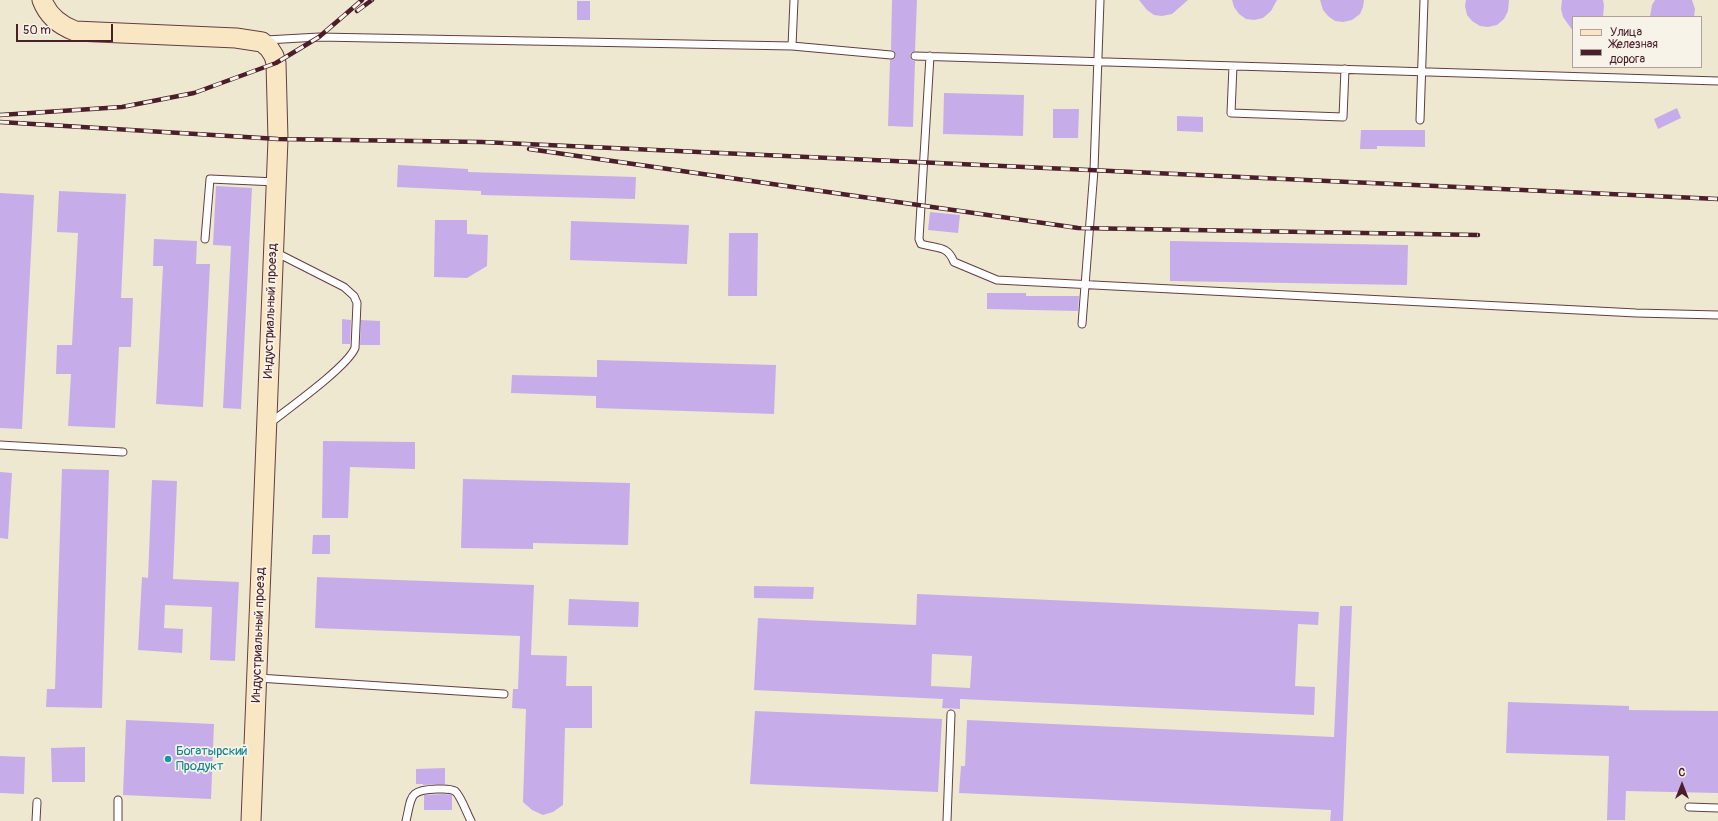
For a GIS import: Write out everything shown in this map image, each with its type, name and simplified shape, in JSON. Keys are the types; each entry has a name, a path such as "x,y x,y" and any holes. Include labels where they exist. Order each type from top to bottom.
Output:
{"street":[{"path":"42,0 50,16 57,22 75,31 258,40"},
{"name":"Индустриальный проезд","path":"252,821 278,139 276,62 269,48 258,40"}],"lane":[{"path":"792,46 794,0"},
{"path":"1082,324 1094,170 1100,0"},
{"path":"1420,120 1424,0"},
{"path":"258,40 319,37 792,46 891,55"},
{"path":"915,56 1718,81"},
{"path":"930,56 919,239 921,244 944,249 950,253 954,262 997,280 1636,313 1718,315"},
{"path":"1233,66 1231,113 1336,117 1343,117 1345,69"},
{"path":"205,239 210,179 276,182"},
{"path":"267,425 348,360 355,348 356,341 357,303 354,296 344,287 273,251"},
{"path":"0,445 123,452"},
{"path":"258,678 504,694"},
{"path":"947,821 951,714"},
{"path":"406,821 411,798 415,792 422,790 448,789 457,793 471,821"},
{"path":"118,800 118,821"},
{"path":"36,821 37,802"},
{"path":"1689,807 1718,808"}],"building":[{"path":"892,0 917,0 915,51 911,53 910,56 912,60 915,61 913,127 888,126 890,60 895,58 896,55 894,51 891,50"},
{"path":"1139,0 1188,0 1172,14 1162,16 1154,15 1147,10"},
{"path":"1232,0 1277,0 1271,11 1263,18 1254,20 1246,19 1239,14 1234,7"},
{"path":"1320,0 1364,0 1360,14 1352,20 1343,22 1335,21 1328,16 1323,10"},
{"path":"1466,0 1509,0 1508,11 1504,19 1497,25 1488,27 1480,26 1472,21 1467,15 1465,6"},
{"path":"1562,0 1603,0 1604,5 1603,16 1572,16 1572,30 1563,17 1561,9"},
{"path":"1655,0 1692,0 1695,9 1694,16 1650,16 1652,5"},
{"path":"577,1 590,1 590,20 577,20"},
{"path":"944,93 1024,95 1023,136 943,134"},
{"path":"1677,108 1681,118 1658,129 1654,119"},
{"path":"1053,109 1079,109 1078,138 1053,138"},
{"path":"1177,116 1203,117 1203,132 1177,131"},
{"path":"1361,130 1425,130 1425,147 1377,146 1377,149 1360,149"},
{"path":"398,165 468,169 468,172 636,177 635,199 481,195 481,191 397,187"},
{"path":"216,186 252,188 241,409 223,408 231,246 213,245"},
{"path":"59,191 126,194 121,298 133,298 131,347 119,347 115,428 68,426 71,374 56,374 57,345 72,345 78,233 57,232"},
{"path":"0,193 34,195 22,429 0,428"},
{"path":"930,212 960,215 958,233 928,230"},
{"path":"435,220 467,220 467,234 488,235 487,266 467,278 434,277"},
{"path":"571,221 689,225 687,264 570,260"},
{"path":"729,233 758,233 757,296 728,296"},
{"path":"154,239 197,241 196,264 210,264 203,407 156,404 163,266 153,266"},
{"path":"1170,241 1408,245 1407,285 1170,281"},
{"path":"987,293 1026,293 1026,296 1079,296 1078,311 987,309"},
{"path":"342,319 351,320 350,344 342,344"},
{"path":"361,320 380,321 380,345 360,345"},
{"path":"597,360 776,365 774,414 596,408 596,396 511,393 512,375 597,377"},
{"path":"323,441 415,442 415,469 350,467 348,518 322,518"},
{"path":"62,469 109,470 102,708 46,707 47,689 55,689"},
{"path":"0,472 12,473 8,539 0,538"},
{"path":"463,479 630,483 628,545 533,543 533,549 461,548"},
{"path":"152,480 177,481 173,579 239,582 235,661 210,660 212,607 165,605 164,628 183,629 182,653 138,650 142,577 148,578"},
{"path":"313,535 330,535 330,554 312,554"},
{"path":"317,577 534,585 531,655 567,656 566,686 592,686 592,728 565,728 563,805 553,812 543,815 532,810 523,802 526,709 512,708 513,689 518,689 520,636 315,628"},
{"path":"754,586 814,587 813,599 754,598"},
{"path":"917,594 1319,612 1318,625 1298,624 1295,686 1315,687 1314,715 960,699 960,709 942,708 943,699 754,690 758,618 916,625","holes":["932,654 972,656 970,688 931,686"]},
{"path":"569,599 639,602 638,627 568,625"},
{"path":"1340,606 1352,606 1343,821 1330,821 1331,810 959,793 961,766 965,766 967,720 1334,737"},
{"path":"1508,702 1629,706 1629,710 1718,711 1718,793 1626,791 1625,820 1607,820 1609,756 1506,753"},
{"path":"755,711 942,719 938,792 750,784"},
{"name":"Богатырский Продукт","path":"126,720 214,724 211,799 123,795"},
{"path":"85,747 85,782 52,782 51,748"},
{"path":"0,756 25,757 24,794 0,793"},
{"path":"445,768 445,784 416,784 416,769"},
{"path":"424,795 452,795 452,810 424,810"}],"railway":[{"path":"0,115 122,107 194,93 276,63 319,37 362,0"},
{"path":"357,11 372,0"},
{"path":"0,122 278,139 482,142 1718,199"},
{"path":"529,149 1078,228 1478,235"}],"place":[{"name":"Богатырский Продукт","path":"168,759"}]}
